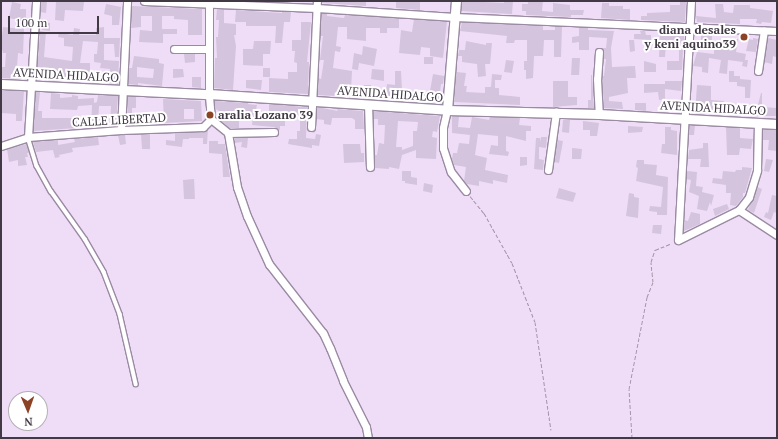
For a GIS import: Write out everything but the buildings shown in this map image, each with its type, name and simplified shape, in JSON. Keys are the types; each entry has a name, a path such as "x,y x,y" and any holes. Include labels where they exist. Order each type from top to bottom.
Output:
{"street":[{"path":"28,137 36,1"},
{"path":"121,130 127,1"},
{"path":"144,1 317,5 455,17 777,31"},
{"path":"456,1 447,110 443,128 443,148 451,172 466,191"},
{"path":"691,1 678,240 739,210 749,197 757,170 758,123"},
{"path":"209,3 209,94 211,119 228,133 274,132"},
{"path":"311,127 317,5"},
{"path":"758,71 764,30"},
{"path":"174,49 209,49"},
{"path":"599,52 597,79 599,114"},
{"name":"AVENIDA HIDALGO","path":"1,84 313,100 447,110 556,112 777,124"},
{"path":"368,104 370,167"},
{"path":"548,170 556,112"},
{"name":"CALLE LIBERTAD","path":"1,146 28,137 121,130 203,127 211,119"},
{"path":"228,133 237,187 250,223 269,264 323,333 343,381 366,428 368,438"},
{"path":"739,210 777,235"}],"lane":[{"path":"28,137 37,166 52,191 85,239 104,272 120,314 136,384"}],"path":[{"path":"466,191 484,213 512,263 535,322 551,430"},
{"path":"632,438 629,389 647,297 653,282 651,262 655,250 678,240"}],"place":[{"name":"diana desales y keni aquino39","path":"744,37"},
{"name":"aralia Lozano 39","path":"210,115"}]}
